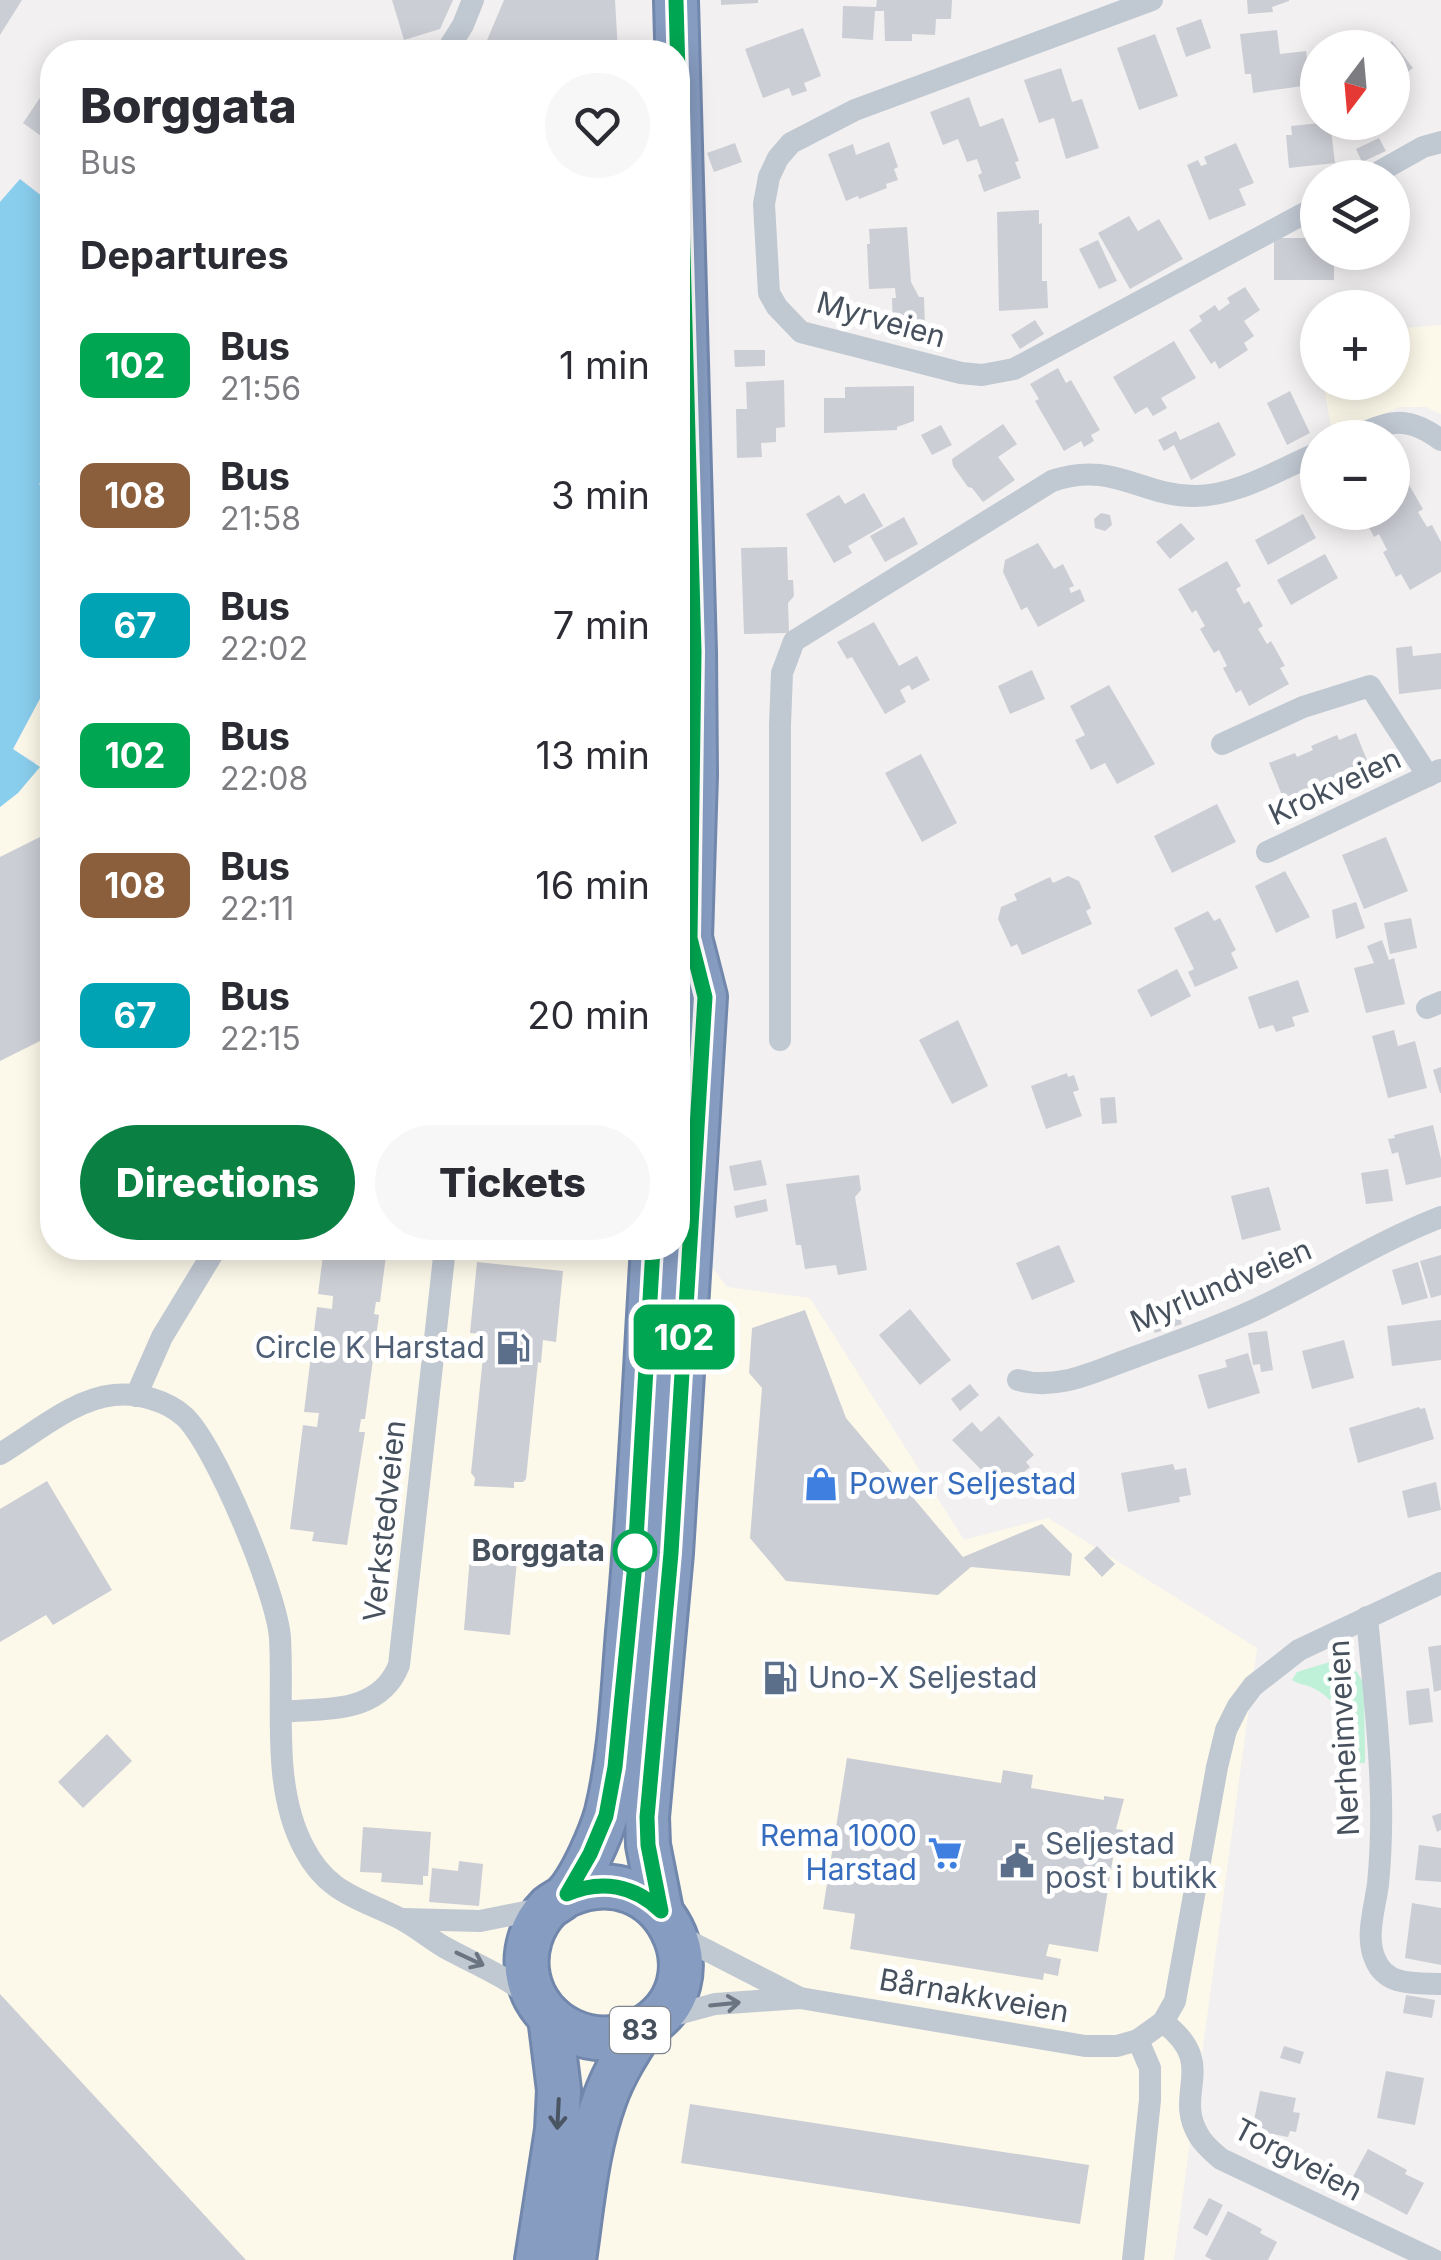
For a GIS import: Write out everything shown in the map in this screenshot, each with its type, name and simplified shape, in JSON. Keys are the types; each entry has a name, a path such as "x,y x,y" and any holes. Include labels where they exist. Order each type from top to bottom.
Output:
{"highway":[{"name":"83","path":"676,1 677,40"},
{"name":"83","path":"690,507 694,652 690,773"},
{"name":"83","path":"690,966 705,997 690,1243"},
{"path":"537,2260 557,2130 559,2090 544,2009 528,1976 528,1946 533,1932 590,1854 606,1816 615,1767 634,1574 652,1260"},
{"name":"83","path":"574,2260 604,2100 620,2064 671,1999 679,1976 680,1960 648,1845 647,1817 670,1571 689,1260"},
{"path":"558,1900 593,1886 616,1886 640,1894 668,1922"},
{"name":"83","path":"544,2009 576,2034 591,2038 616,2038 648,2025"}],"street":[{"path":"454,40 473,0"},
{"name":"Myrveien","path":"1152,0 855,110 791,143 778,158 769,178 764,204 769,292 777,308 801,332 961,373 996,374 1014,370 1300,216"},
{"path":"1400,160 1441,142"},
{"path":"1410,425 1441,440"},
{"path":"780,1040 780,725 782,673 794,642 1052,481 1096,472 1190,496 1214,496 1300,460"},
{"name":"Krokveien","path":"1222,744 1304,707 1370,686 1435,772 1268,852"},
{"name":"Myrlundveien","path":"1018,1380 1038,1386 1062,1384 1189,1337 1336,1270 1398,1233 1441,1217"},
{"path":"136,1396 162,1337 209,1260"},
{"name":"Verkstedveien","path":"282,1712 364,1703 386,1688 400,1665 444,1260"},
{"path":"0,1454 95,1398 118,1394 170,1407 195,1427 216,1462 274,1604 280,1635 289,1811 304,1848 328,1881 350,1898 400,1918 446,1948 500,1974 544,2009"},
{"path":"1163,2022 1175,2001 1183,1972 1216,1768 1232,1718 1253,1686 1299,1650 1441,1583"},
{"name":"Nerheimveien","path":"1367,1617 1383,1822 1372,1923 1374,1958 1388,1977 1401,1982 1441,1984"},
{"path":"400,1918 480,1921 558,1900"},
{"name":"Bårnakkveien","path":"668,1922 800,1998"},
{"name":"Bårnakkveien","path":"648,2025 715,2004 800,1998 1085,2046 1117,2046 1138,2040 1163,2022"},
{"name":"Torgveien","path":"1163,2022 1181,2036 1192,2054 1194,2124 1200,2137 1221,2159 1434,2260"},
{"path":"1133,2260 1150,2100 1150,2068 1138,2040"}],"shaded area":[{"path":"1441,325 1441,414 1426,407 1399,407 1369,420 1330,420 1326,400 1410,400 1410,328"},
{"path":"40,699 40,1260 690,1260 690,1238 727,1287 810,1298 964,1540 1048,1518 1257,1648 1174,2260 0,2260 0,807 18,793 36,762 13,750"}],"green space":[{"path":"1333,1661 1357,1672 1364,1684 1365,1763 1348,1763 1342,1721 1325,1695 1292,1680 1297,1672"}],"water":[{"path":"20,179 40,195 40,698 13,749 40,767 0,807 0,202"}],"building":[{"path":"0,0 22,0 0,35"},
{"path":"392,0 453,0 440,29 404,40"},
{"path":"504,0 615,0 617,40 487,40"},
{"path":"721,0 758,0 758,3 721,5"},
{"path":"877,0 952,0 951,19 936,19 935,35 912,34 912,41 885,41 884,11 875,11 873,40 842,38 843,6 876,7"},
{"path":"1247,0 1289,1 1272,7 1273,12 1248,14"},
{"path":"1201,19 1211,48 1186,57 1176,28"},
{"path":"803,28 821,76 804,83 807,91 792,96 789,88 763,98 745,49"},
{"path":"1277,30 1280,54 1300,52 1300,86 1253,93 1251,74 1245,74 1240,34"},
{"path":"1155,34 1178,96 1139,110 1117,48"},
{"path":"1061,68 1072,102 1082,99 1099,148 1066,159 1054,118 1039,123 1024,80"},
{"path":"969,97 980,127 1003,118 1021,178 984,192 977,159 967,162 958,139 943,145 930,112"},
{"path":"40,98 40,135 23,123"},
{"path":"1300,125 1300,140 1332,140 1335,160 1300,160 1300,167 1289,168 1286,135 1292,135 1291,126"},
{"path":"1380,140 1386,151 1361,160 1356,149"},
{"path":"889,142 898,180 886,184 887,188 846,201 828,154 853,144 856,155"},
{"path":"735,143 742,162 714,172 707,153"},
{"path":"1236,143 1254,183 1239,189 1246,205 1209,220 1187,165 1198,160 1201,166 1207,164 1204,157"},
{"path":"1039,210 1042,281 1047,281 1048,308 999,311 997,212"},
{"path":"1129,216 1138,231 1159,219 1183,259 1130,289 1098,233"},
{"path":"907,227 911,282 919,297 924,297 925,328 893,329 895,288 869,289 869,229"},
{"path":"1274,238 1300,238 1300,270 1334,270 1334,280 1274,280"},
{"path":"1098,240 1117,281 1099,289 1079,249"},
{"path":"1245,287 1260,310 1244,321 1254,336 1244,343 1248,350 1219,369 1215,361 1211,364 1189,330 1202,321 1199,316 1215,305 1219,311 1230,303 1227,298"},
{"path":"1035,320 1044,334 1020,349 1011,335"},
{"path":"1174,341 1196,378 1161,398 1167,408 1153,416 1147,407 1135,414 1113,377"},
{"path":"734,350 765,350 765,366 735,367"},
{"path":"1058,368 1066,383 1071,380 1100,430 1091,435 1094,441 1084,447 1081,441 1064,451 1035,401 1039,399 1030,384"},
{"path":"784,380 785,427 776,428 776,442 761,443 762,457 737,458 736,409 747,409 746,382"},
{"path":"914,386 914,421 897,430 824,433 824,398 845,398 845,387"},
{"path":"1290,391 1304,420 1300,420 1300,438 1287,445 1267,403"},
{"path":"1219,422 1236,455 1191,480 1174,445 1164,451 1158,440 1176,431 1180,440"},
{"path":"1003,424 1017,444 998,457 1015,480 983,502 968,487 952,459"},
{"path":"941,425 952,445 932,455 921,435"},
{"path":"1410,487 1423,509 1418,512 1427,527 1432,525 1441,542 1441,572 1410,590 1401,574 1396,577 1379,534 1374,537 1370,530 1410,530"},
{"path":"864,493 883,526 848,546 852,553 834,563 806,514 839,495 845,504"},
{"path":"1101,513 1110,515 1112,525 1105,531 1095,528 1094,519"},
{"path":"1300,516 1300,530 1312,530 1316,538 1268,565 1255,540"},
{"path":"904,517 918,544 885,562 870,536"},
{"path":"1181,523 1195,539 1170,559 1156,542"},
{"path":"1038,543 1054,569 1063,564 1074,586 1069,588 1071,593 1080,589 1085,601 1038,627 1027,607 1021,610 1003,572 1005,560"},
{"path":"787,547 788,580 793,580 794,596 788,603 789,633 744,634 741,548"},
{"path":"1325,554 1338,578 1291,605 1277,580"},
{"path":"1227,561 1241,586 1236,589 1244,604 1249,601 1263,626 1258,629 1267,644 1271,641 1285,666 1280,668 1289,684 1249,706 1241,690 1236,693 1219,650 1214,653 1200,629 1205,626 1196,610 1192,613 1178,589"},
{"path":"874,622 899,666 917,656 930,680 912,690 909,685 900,690 906,702 885,714 852,657 847,659 837,642"},
{"path":"1412,646 1413,656 1441,653 1441,689 1399,694 1396,648"},
{"path":"1032,670 1045,699 1010,714 998,686"},
{"path":"1109,685 1155,764 1117,784 1105,763 1091,770 1075,740 1085,735 1070,706"},
{"path":"1356,733 1373,775 1357,782 1359,787 1333,798 1331,792 1314,799 1316,804 1290,815 1269,763 1295,753 1297,757 1337,735 1339,740"},
{"path":"921,754 957,823 922,842 885,773"},
{"path":"1217,804 1236,842 1172,873 1154,836"},
{"path":"40,837 40,1041 0,1061 0,857"},
{"path":"1386,837 1408,891 1364,909 1342,855"},
{"path":"1285,871 1310,917 1276,933 1255,886"},
{"path":"1068,876 1079,881 1091,908 1086,911 1092,924 1022,955 1017,944 1011,947 998,919 1001,907 1017,900 1014,894 1050,877 1053,883"},
{"path":"1356,902 1365,928 1336,939 1332,910"},
{"path":"1208,911 1214,921 1220,918 1236,950 1231,953 1238,968 1195,987 1188,972 1194,969 1174,928"},
{"path":"1411,918 1417,948 1390,954 1384,923"},
{"path":"1382,940 1389,960 1394,958 1405,1004 1366,1013 1354,968 1374,963 1367,946"},
{"path":"1177,969 1191,996 1151,1017 1137,990"},
{"path":"1298,980 1309,1012 1292,1017 1295,1026 1276,1032 1273,1025 1259,1029 1248,997"},
{"path":"958,1020 988,1086 952,1104 919,1040"},
{"path":"1394,1030 1398,1046 1415,1041 1427,1088 1388,1098 1372,1036"},
{"path":"1441,1067 1441,1093 1440,1093 1433,1070"},
{"path":"1067,1073 1068,1077 1074,1075 1079,1090 1073,1092 1082,1116 1046,1129 1031,1086"},
{"path":"1115,1097 1117,1123 1102,1124 1100,1098"},
{"path":"1433,1125 1441,1177 1406,1185 1398,1152 1392,1154 1388,1139"},
{"path":"761,1160 767,1185 734,1191 729,1166"},
{"path":"1388,1169 1393,1201 1366,1204 1361,1173"},
{"path":"859,1175 861,1190 855,1197 867,1270 838,1275 836,1265 805,1269 801,1245 796,1245 786,1184"},
{"path":"1269,1187 1281,1230 1242,1240 1231,1196"},
{"path":"766,1199 768,1211 736,1218 734,1206"},
{"path":"1059,1245 1075,1282 1032,1300 1016,1263"},
{"path":"1441,1255 1441,1295 1431,1298 1420,1261"},
{"path":"322,1260 385,1260 380,1302 376,1302 374,1314 379,1315 365,1419 361,1419 359,1432 365,1432 347,1545 312,1541 314,1532 290,1529 303,1425 317,1427 319,1413 304,1412 317,1307 332,1309 333,1296 318,1294"},
{"path":"477,1262 563,1271 556,1342 543,1340 541,1363 538,1362 526,1479 514,1482 514,1488 474,1486 471,1473 483,1357 482,1334 470,1333"},
{"path":"1418,1262 1428,1298 1402,1305 1392,1270"},
{"path":"1176,1307 1182,1324 1155,1333 1149,1316"},
{"path":"910,1309 951,1360 920,1385 879,1335"},
{"path":"805,1310 846,1418 963,1557 1042,1524 1072,1554 1070,1576 971,1567 938,1595 786,1581 750,1538 762,1388 749,1373 752,1328"},
{"path":"1441,1320 1441,1360 1392,1366 1387,1326"},
{"path":"1267,1331 1273,1370 1261,1372 1260,1364 1253,1365 1248,1333"},
{"path":"1344,1340 1354,1378 1312,1389 1302,1351"},
{"path":"1248,1353 1260,1393 1208,1409 1198,1375 1227,1367 1225,1360"},
{"path":"970,1384 979,1395 960,1411 951,1399"},
{"path":"1425,1408 1434,1439 1358,1463 1349,1428"},
{"path":"999,1416 1034,1455 1026,1462 1030,1467 1002,1491 952,1440 972,1422 981,1432"},
{"path":"1173,1464 1175,1470 1186,1468 1191,1495 1179,1497 1180,1502 1128,1512 1121,1473"},
{"path":"47,1481 112,1590 53,1625 46,1615 0,1642 0,1509"},
{"path":"1436,1482 1441,1510 1408,1518 1402,1491"},
{"path":"1097,1546 1115,1564 1102,1577 1084,1558"},
{"path":"470,1556 517,1560 510,1635 464,1630"},
{"path":"1441,1645 1441,1690 1434,1692 1428,1647"},
{"path":"1429,1688 1433,1722 1409,1725 1406,1691"},
{"path":"107,1734 132,1761 83,1808 58,1782"},
{"path":"847,1758 1001,1783 1003,1770 1033,1775 1031,1788 1104,1800 1104,1796 1124,1799 1116,1829 1123,1830 1121,1840 1116,1839 1098,1952 1049,1944 1046,1956 1061,1959 1058,1976 1044,1973 1043,1980 850,1949 855,1914 823,1909"},
{"path":"1441,1813 1441,1830 1437,1832 1432,1816"},
{"path":"363,1827 431,1832 428,1876 423,1876 423,1885 381,1882 382,1873 360,1872"},
{"path":"1419,1845 1441,1848 1441,1882 1415,1880"},
{"path":"459,1861 483,1864 479,1906 429,1902 432,1868 458,1871"},
{"path":"1412,1903 1441,1908 1441,1965 1405,1958"},
{"path":"0,1994 246,2260 0,2260"},
{"path":"1406,1995 1435,2000 1432,2018 1403,2013"},
{"path":"1284,2046 1304,2052 1300,2064 1280,2058"},
{"path":"1386,2071 1424,2078 1415,2125 1377,2118"},
{"path":"1260,2091 1296,2098 1293,2112 1300,2113 1296,2132 1290,2131 1288,2137 1252,2130"},
{"path":"690,2104 1089,2165 1080,2224 681,2163"},
{"path":"1368,2149 1424,2183 1407,2215 1349,2184"},
{"path":"1209,2198 1223,2205 1207,2236 1193,2228"},
{"path":"1228,2211 1277,2242 1268,2260 1212,2260 1205,2256"}],"bus line":[{"name":"102","path":"676,1 677,40"},
{"name":"102","path":"690,507 695,775 690,938"},
{"name":"102","path":"690,938 705,997 690,1242"},
{"name":"102","path":"652,1260 634,1574 615,1767 606,1816 567,1894 593,1886 616,1886 640,1894 661,1911 648,1845 647,1817 671,1553 689,1260"}],"place":[{"name":"Circle K Harstad","path":"513,1348"},
{"name":"Power Seljestad","path":"821,1484"},
{"name":"Borggata","path":"635,1551"},
{"name":"Uno-X Seljestad","path":"780,1678"},
{"name":"Rema 1000 Harstad","path":"945,1853"},
{"name":"Seljestad post i butikk","path":"1017,1861"}]}
